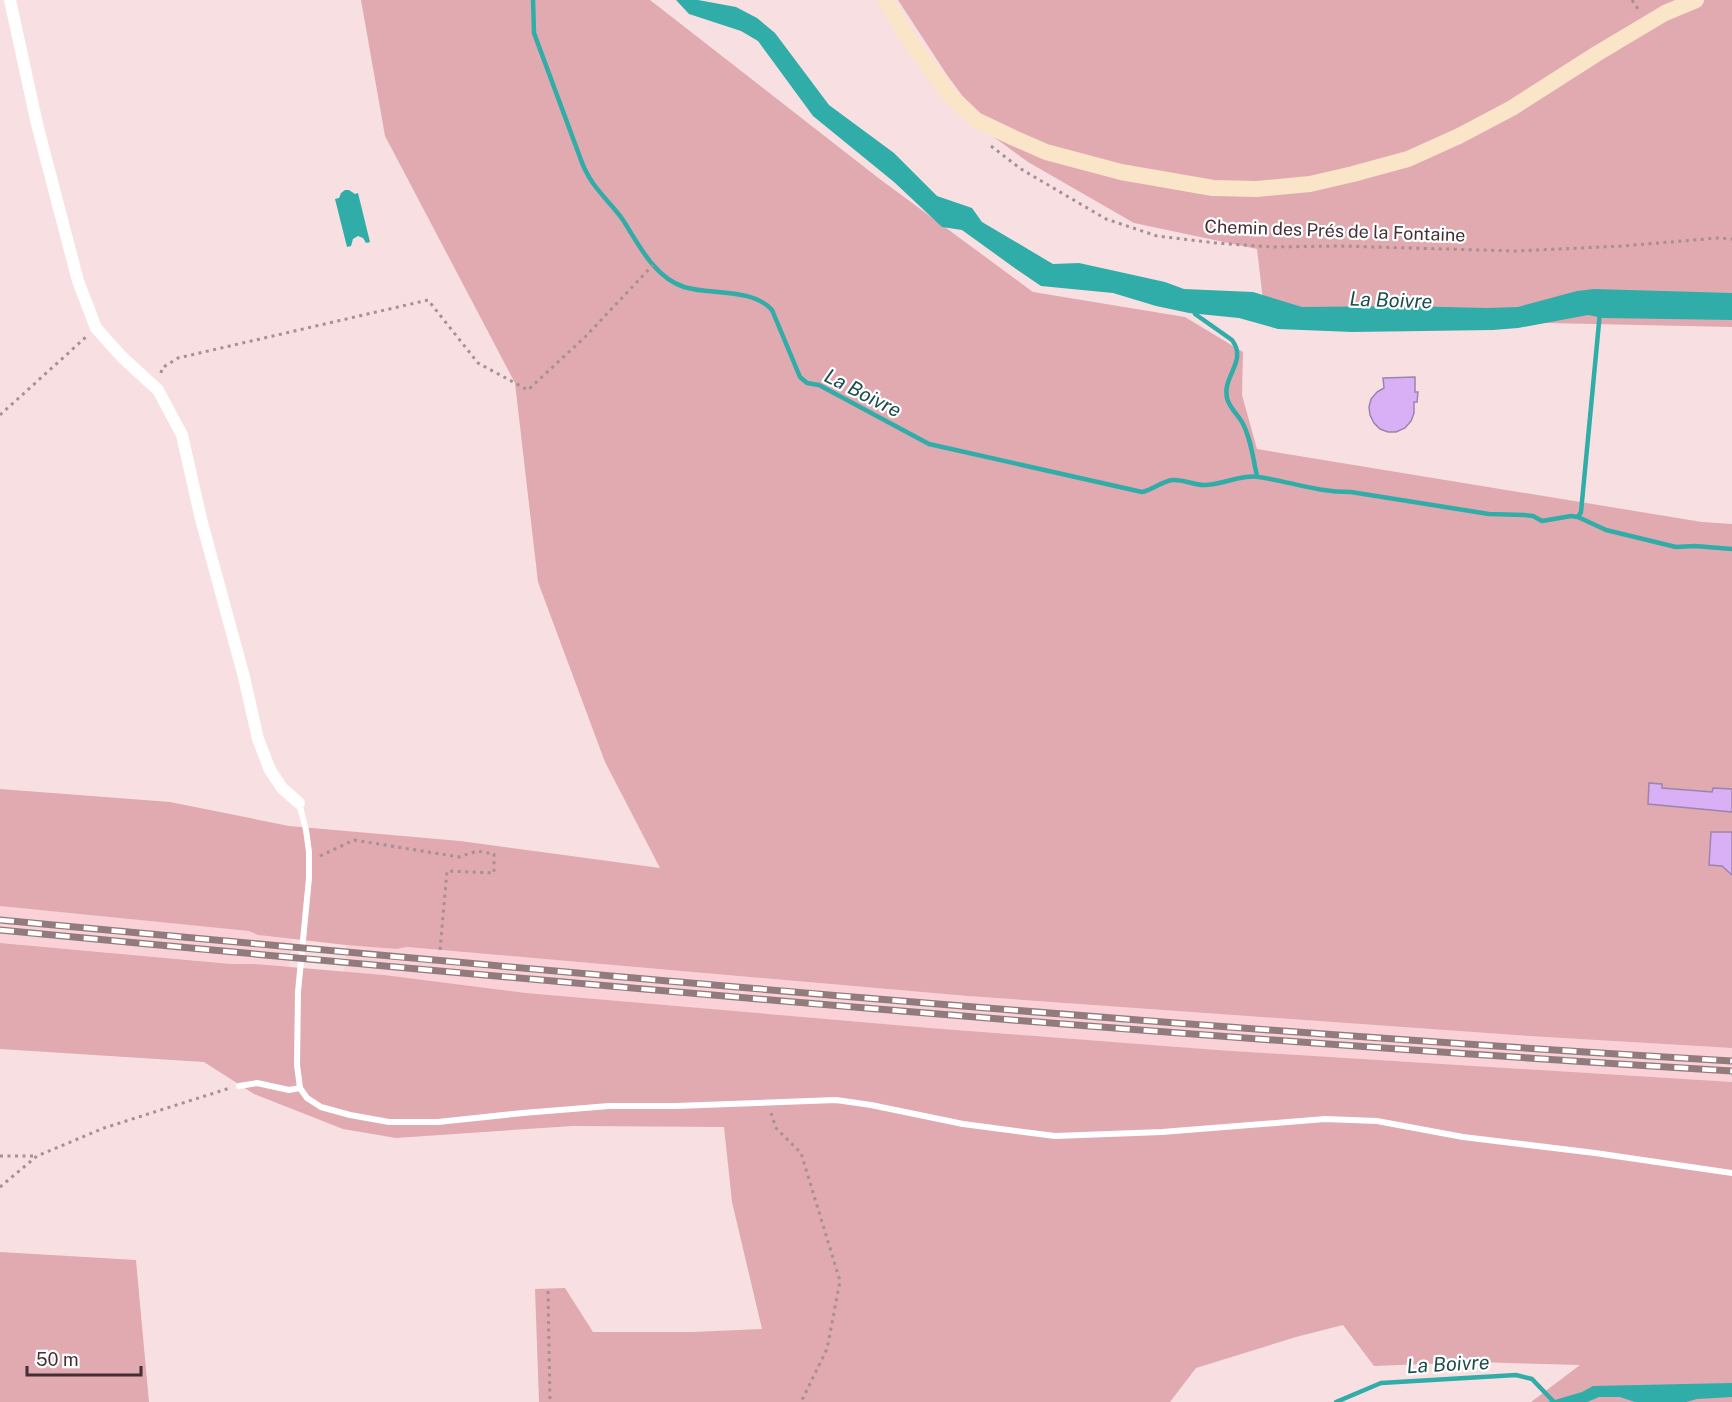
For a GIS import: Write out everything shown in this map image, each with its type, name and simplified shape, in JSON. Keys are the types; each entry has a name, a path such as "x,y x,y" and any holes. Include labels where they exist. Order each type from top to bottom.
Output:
{"street":[{"path":"9,0 78,281 96,328 122,357 158,390 182,435 201,519 244,677 258,739 270,770 282,788 299,803"},
{"path":"885,0 914,47 950,95 976,120 1047,152 1121,172 1213,188 1257,189 1311,184 1408,159 1459,136 1512,108 1665,13 1696,0"}],"lane":[{"path":"299,803 306,830 309,856 300,970 297,1065 300,1088 307,1098 321,1107 350,1115 389,1122 438,1122 609,1106 836,1100 963,1124 1055,1136 1162,1132 1324,1119 1377,1121 1463,1137 1732,1173"},
{"path":"238,1086 257,1083 290,1090 300,1088"}],"path":[{"name":"Chemin des Prés de la Fontaine","path":"985,140 1021,169 1097,214 1157,236 1272,247 1339,246 1516,251 1732,239"},
{"path":"158,390 162,368 178,358 428,300 478,363 528,390 586,336 653,265"},
{"path":"0,415 96,328"},
{"path":"309,856 317,857 354,840 459,857 477,851 494,854 494,873 447,871 440,950"},
{"path":"0,1187 37,1156 104,1128 238,1086"},
{"path":"766,1103 776,1128 801,1153 840,1281 827,1349 801,1402"},
{"path":"0,1156 37,1156"},
{"path":"548,1291 550,1402"}],"shaded area":[{"path":"361,0 650,0 881,180 1033,292 1185,317 1243,352 1242,395 1257,449 1702,522 1732,524 1732,1048 1529,1036 968,996 407,947 396,949 346,945 258,935 249,931 0,906 0,789 170,802 289,826 460,841 660,868 605,762 538,582 515,383 385,136"},
{"path":"898,0 1732,0 1732,327 1265,317 1257,249 1134,223 1028,162 991,135 947,75"},
{"path":"0,906 249,931 258,935 292,940 289,968 0,943"},
{"path":"0,943 384,975 526,993 930,1028 1217,1050 1732,1082 1732,1402 1531,1402 1580,1365 1476,1362 1374,1366 1343,1325 1196,1368 1170,1402 539,1402 535,1289 565,1288 593,1332 762,1329 732,1202 724,1127 572,1126 396,1138 343,1129 254,1094 204,1062 0,1049"},
{"path":"346,945 396,949 407,947 968,996 1529,1036 1732,1048 1732,1082 1217,1050 526,993 344,972"},
{"path":"0,1252 136,1260 149,1402 0,1402"}],"water":[{"path":"676,0 698,0 736,7 757,18 775,33 829,105 894,153 937,196 972,208 982,222 1053,264 1079,263 1165,282 1184,289 1253,292 1302,307 1518,307 1577,291 1594,289 1732,293 1732,320 1604,318 1588,315 1518,328 1493,330 1352,332 1278,329 1239,318 1189,313 1156,306 1113,293 1041,286 962,230 942,227 894,182 813,116 758,41 741,31 689,14"},
{"path":"345,190 358,193 370,242 366,243 358,236 353,239 351,246 347,247 335,199 339,198"},
{"path":"1732,1383 1732,1397 1686,1402 1635,1402 1620,1397 1599,1397 1587,1402 1548,1402 1582,1392 1593,1386"}],"building":[{"path":"1415,377 1415,392 1418,392 1411,421 1405,428 1396,432 1380,429 1370,415 1369,407 1371,399 1384,388 1383,378"},
{"path":"1649,783 1662,784 1662,788 1712,792 1713,788 1732,789 1732,812 1648,804"},
{"path":"1711,832 1732,832 1732,875 1722,866 1709,865"}],"waterway":[{"name":"La Boivre","path":"533,0 534,33 584,167 593,183 619,215 641,250 656,268 664,276 684,287 743,295 764,303 772,310 800,377 807,383 819,385 929,444 1142,492 1172,480 1204,485 1252,476 1315,489 1351,492 1489,514 1533,516 1542,521 1578,517 1606,530 1676,547 1732,549"},
{"name":"La Boivre","path":"1194,310 1195,314 1232,340 1236,348 1236,362 1226,390 1227,398 1245,428 1257,476"},
{"name":"La Boivre","path":"1578,517 1581,512 1600,312"},
{"name":"La Boivre","path":"1336,1402 1381,1383 1516,1375 1532,1379 1554,1402"}],"railway":[{"path":"0,920 1082,1016 1732,1061"},
{"path":"0,930 1082,1026 1732,1071"}]}
